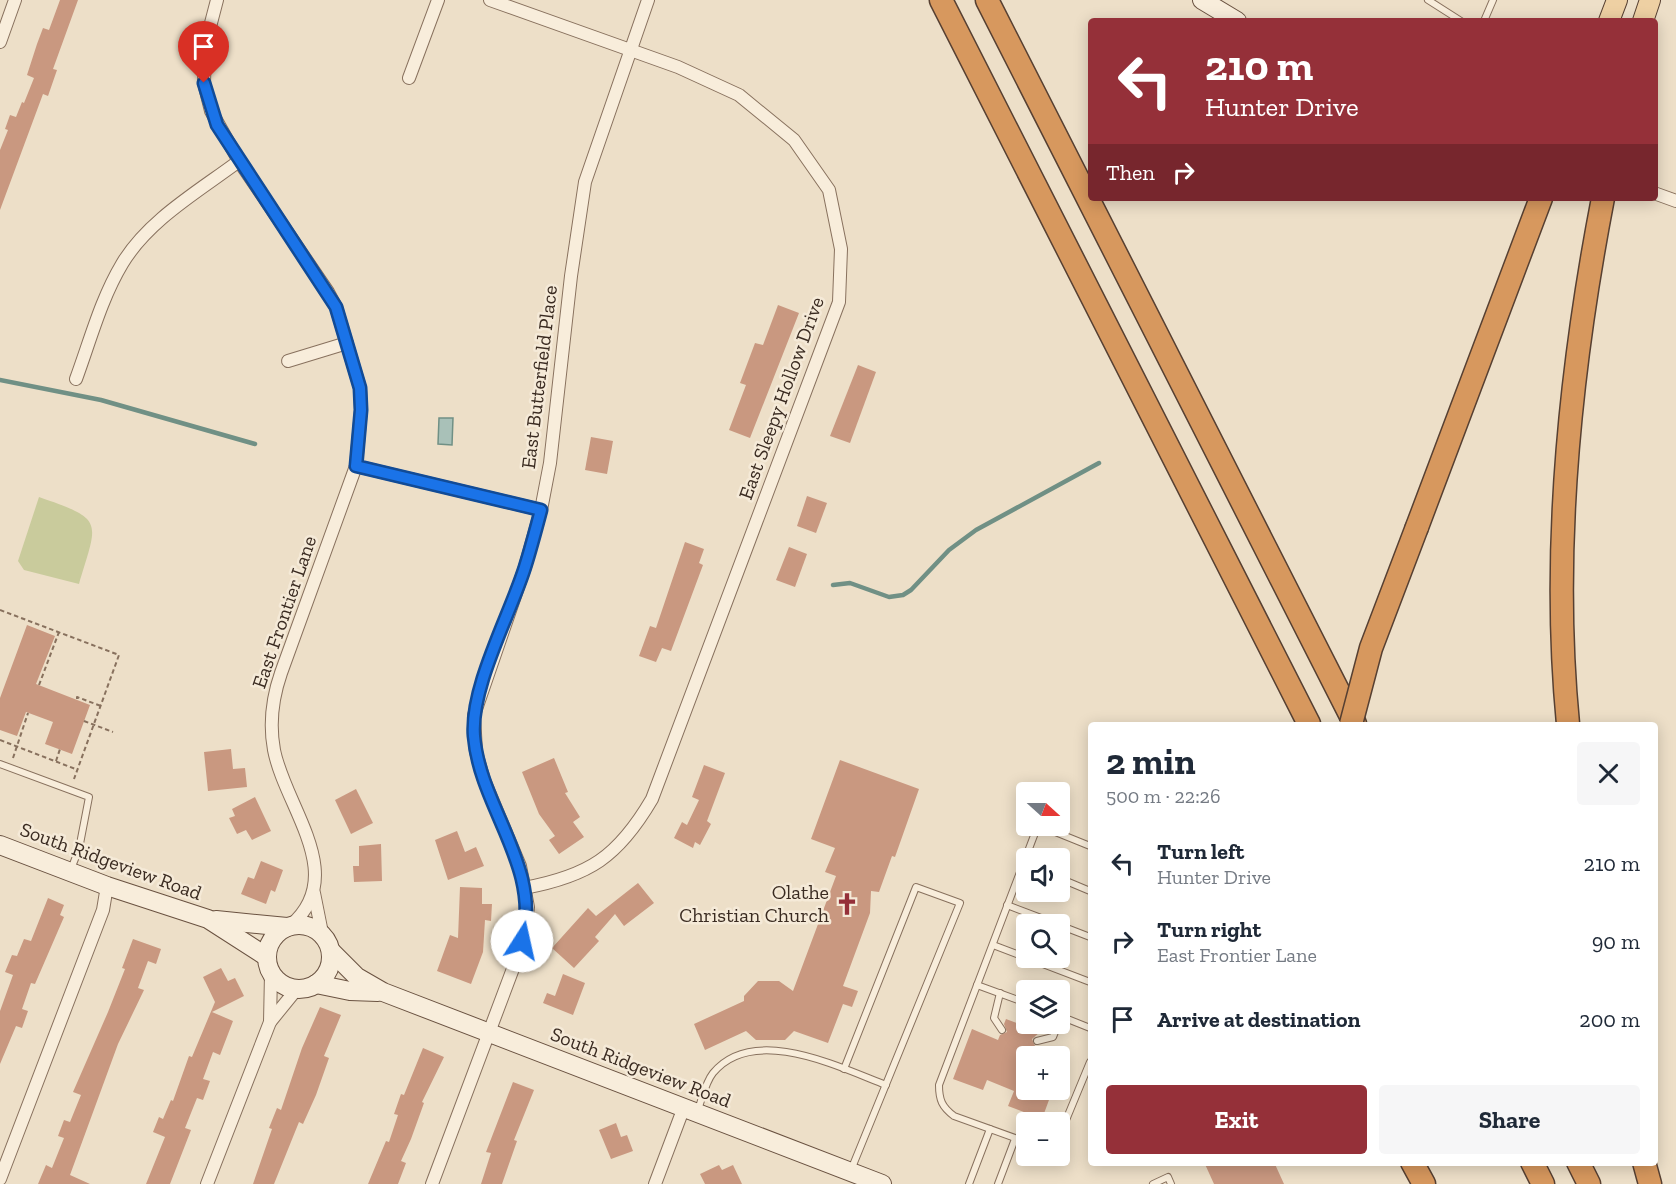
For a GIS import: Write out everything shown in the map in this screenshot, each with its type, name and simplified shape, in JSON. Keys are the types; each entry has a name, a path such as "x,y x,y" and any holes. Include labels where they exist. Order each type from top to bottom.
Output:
{"highway":[{"path":"941,0 1308,722"},
{"path":"987,0 1088,200"},
{"path":"1089,201 1352,722"},
{"path":"1353,722 1371,648 1540,201"},
{"path":"1568,722 1563,628 1568,468 1581,330 1602,201"},
{"path":"1414,1166 1424,1184"},
{"path":"1534,1166 1543,1184"},
{"path":"1580,1166 1589,1184"},
{"path":"1645,1166 1650,1184"}],"main road":[{"path":"1202,0 1232,18"},
{"path":"1610,18 1617,0"},
{"path":"1644,18 1650,0"},
{"name":"South Ridgeview Road","path":"0,845 107,886 208,919"},
{"path":"208,919 289,926 302,924 322,933 332,952 357,977 383,992"},
{"path":"208,919 269,966 281,984 296,990 316,984 328,973 332,952"},
{"path":"269,966 274,937 289,926"},
{"path":"316,984 350,991 383,992"},
{"name":"South Ridgeview Road","path":"383,992 877,1183"}],"street":[{"path":"0,42 15,0"},
{"name":"East Frontier Lane","path":"217,0 205,46 204,83 217,125 328,292 336,307 360,388 361,410 356,466 281,673 271,715 275,752 309,839 314,863 314,892 322,933"},
{"path":"409,78 438,0"},
{"name":"East Sleepy Hollow Drive","path":"490,0 678,68 738,95 794,140 829,190 841,249 839,302 651,799 635,828 622,844 590,868 553,883 524,888"},
{"name":"East Butterfield Place","path":"432,1184 518,958 526,925 528,907 520,866 481,771 476,752 474,715 485,676 525,567 541,510 550,463 571,276 585,182 648,0"},
{"path":"76,380 112,283 123,262 137,243 164,218 239,161"},
{"path":"1658,194 1676,201"},
{"path":"288,362 347,343"},
{"path":"356,466 541,510"},
{"path":"0,1179 103,910 107,886"},
{"path":"289,926 304,914 314,892"},
{"path":"269,966 270,1022"},
{"path":"207,1184 270,1022 296,990"},
{"path":"655,1184 690,1110"}],"lane":[{"path":"1428,0 1456,18"},
{"path":"1485,18 1493,0"},
{"path":"0,765 89,797 79,849 69,872"},
{"path":"1030,848 1038,825 1088,845"},
{"path":"1070,883 1088,890"},
{"path":"998,1184 1015,1138 954,1116 945,1109 939,1099 939,1085 1016,885"},
{"path":"844,1069 916,887 960,903 851,1172"},
{"path":"1008,905 1032,914"},
{"path":"1070,929 1088,936"},
{"path":"993,945 1088,981"},
{"path":"977,985 1016,999"},
{"path":"1000,993 994,1018 1002,1030"},
{"path":"1070,1020 1088,1027"},
{"path":"1037,1041 1053,1037 1054,1034"},
{"path":"690,1110 713,1073 739,1053 779,1050 816,1058 885,1085"},
{"path":"1069,1112 1088,1067"},
{"path":"969,1184 990,1129"},
{"path":"1153,1184 1168,1177 1171,1184"}],"path":[{"path":"0,610 119,655 78,770 67,789"},
{"path":"39,685 59,632"},
{"path":"77,699 78,697 101,706"},
{"path":"9,768 28,713"},
{"path":"84,721 113,732"},
{"path":"0,740 78,770"},
{"path":"56,761 60,749"}],"green space":[{"path":"39,497 76,511 91,525 90,547 79,584 24,570 18,561"}],"shaded area":[{"path":"439,418 453,418 452,445 438,444"}],"building":[{"path":"60,0 78,0 53,69 57,70 48,96 43,94 0,210 0,150 8,130 5,129 10,115 16,117 22,102 24,103 34,78 27,75 37,44 43,28 49,30"},
{"path":"778,305 799,313 750,438 729,430 746,385 740,383 755,343 763,345"},
{"path":"858,365 876,372 850,443 830,436"},
{"path":"591,437 613,441 607,474 585,470"},
{"path":"807,496 827,503 816,533 797,526"},
{"path":"685,542 704,549 699,563 703,565 671,651 662,648 656,662 639,656 650,626 656,628"},
{"path":"789,547 807,554 795,587 776,580"},
{"path":"27,625 55,636 36,684 90,705 72,754 45,744 53,722 26,712 17,736 0,730 0,698"},
{"path":"231,749 233,769 245,768 247,787 208,791 204,752"},
{"path":"554,758 568,792 565,793 580,817 573,822 584,837 559,854 549,840 555,836 539,814 522,772"},
{"name":"Olathe Christian Church","path":"840,760 919,789 895,857 892,856 879,892 871,891 870,913 843,986 858,991 852,1007 843,1004 828,1043 794,1031 785,1040 756,1040 746,1031 705,1050 694,1024 744,1001 744,996 758,981 779,981 793,991 836,876 825,872 835,848 811,839"},
{"path":"704,765 725,773 707,821 711,824 700,845 695,842 693,848 674,838 682,822 687,825 699,800 692,797"},
{"path":"356,789 373,823 351,834 335,800"},
{"path":"255,797 271,831 252,840 246,830 237,834 229,818 235,816 232,809"},
{"path":"457,831 465,852 476,847 484,866 448,880 435,840"},
{"path":"381,844 382,881 354,882 353,866 359,866 359,846"},
{"path":"261,861 283,870 275,892 271,890 266,904 241,894 248,877 254,879"},
{"path":"638,883 654,903 624,926 615,914 595,937 599,941 574,968 552,948 588,908 596,916"},
{"path":"460,887 482,888 482,904 492,904 491,921 485,920 483,952 471,984 437,971 450,935 458,938"},
{"path":"48,898 64,905 60,915 64,917 35,984 31,983 22,1009 28,1011 22,1028 16,1026 0,1064 0,1011 13,975 5,972 12,955 17,956 24,939 31,941"},
{"path":"133,939 161,949 156,964 148,961 138,988 144,990 118,1044 70,1175 90,1184 38,1184 46,1165 52,1168 64,1138 58,1136 64,1120 70,1122 81,1095 73,1092 125,969 122,968"},
{"path":"221,968 228,981 235,978 244,996 212,1012 233,1021 220,1055 213,1052 203,1079 210,1081 203,1100 197,1098 185,1128 191,1130 170,1184 146,1184 165,1137 153,1132 159,1117 163,1119 171,1100 173,1101 189,1056 192,1057 215,1002 203,977"},
{"path":"563,974 585,983 573,1015 543,1003 547,993 555,996"},
{"path":"320,1007 341,1015 324,1056 329,1058 316,1095 303,1124 299,1122 274,1184 253,1184 272,1129 269,1128 277,1108 281,1110 302,1048"},
{"path":"1006,1019 1016,1023 1016,1034 1038,1034 1032,1039 1035,1046 1016,1046 1016,1100 1049,1100 1045,1112 1024,1112 1008,1106 1014,1091 987,1080 983,1090 953,1079 972,1029 998,1040 1000,1035 1007,1032 1004,1024"},
{"path":"423,1048 444,1057 422,1102 424,1103 401,1161 406,1163 398,1184 368,1184 386,1141 389,1142 398,1115 394,1114 401,1094 404,1095"},
{"path":"513,1082 534,1090 514,1140 517,1141 502,1184 481,1184 491,1153 486,1152"},
{"path":"616,1123 621,1137 627,1135 633,1151 611,1159 599,1130"},
{"path":"719,1165 722,1170 733,1165 742,1184 705,1184 700,1174"},
{"path":"1206,1166 1276,1166 1284,1184 1214,1184"}],"waterway":[{"path":"0,380 101,400 255,444"},
{"path":"833,585 850,583 889,597 903,595 911,590 949,550 976,530 1099,463"}],"place":[{"name":"Olathe Christian Church","path":"847,904"}],"route":[{"path":"204,83 207,99 217,125 317,274 336,307 360,388 361,410 356,466 541,510 525,567 485,676 474,715 476,752 484,780 520,866 528,907 522,941"}]}
